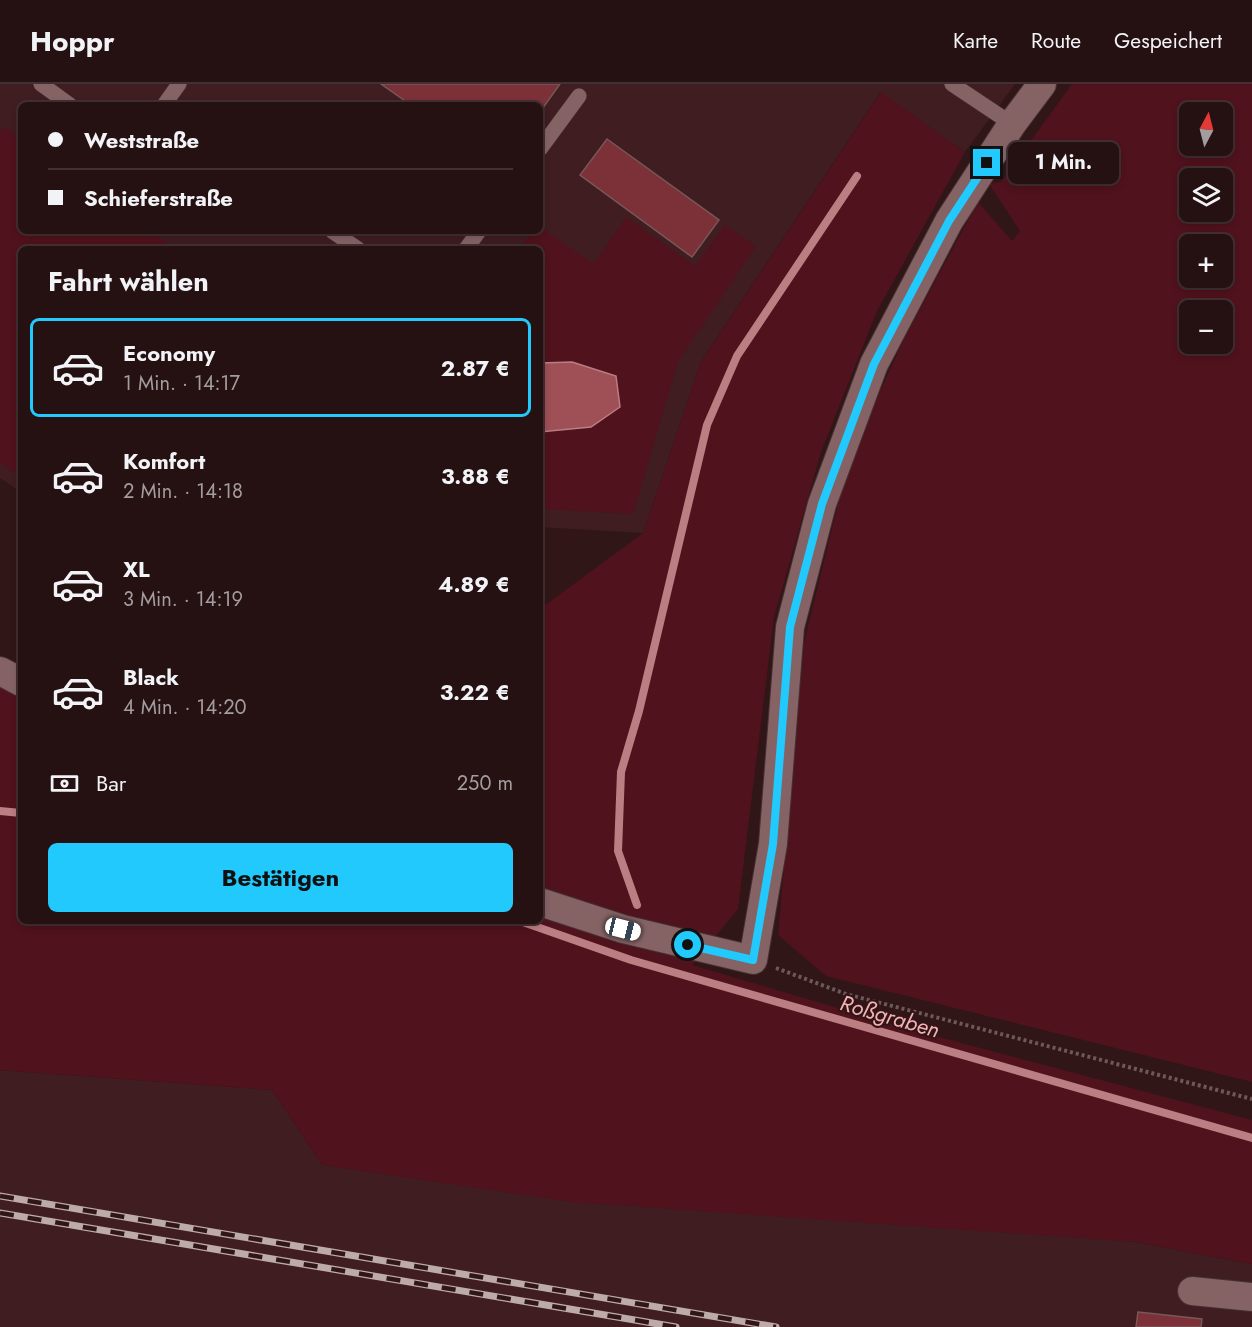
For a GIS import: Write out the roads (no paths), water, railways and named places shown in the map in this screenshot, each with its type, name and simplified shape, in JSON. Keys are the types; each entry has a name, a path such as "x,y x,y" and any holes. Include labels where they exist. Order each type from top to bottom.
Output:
{"street":[{"path":"543,903 623,929 753,960 773,844 790,627 822,504 874,364 949,221 1012,124 1042,84"},
{"path":"0,670 18,680"},
{"path":"1192,1291 1252,1297"}],"lane":[{"path":"41,84 66,102"},
{"path":"166,102 179,84"},
{"path":"954,85 1012,124"},
{"path":"543,145 579,96"},
{"path":"336,234 354,246"}],"waterway":[{"path":"637,905 618,851 621,772 639,711 707,425 737,356 857,176"},
{"name":"Roßgraben","path":"0,811 18,813"},
{"name":"Roßgraben","path":"529,924 631,960 1252,1138"}],"railway":[{"path":"0,1196 776,1327"},
{"path":"0,1213 676,1327"}]}
